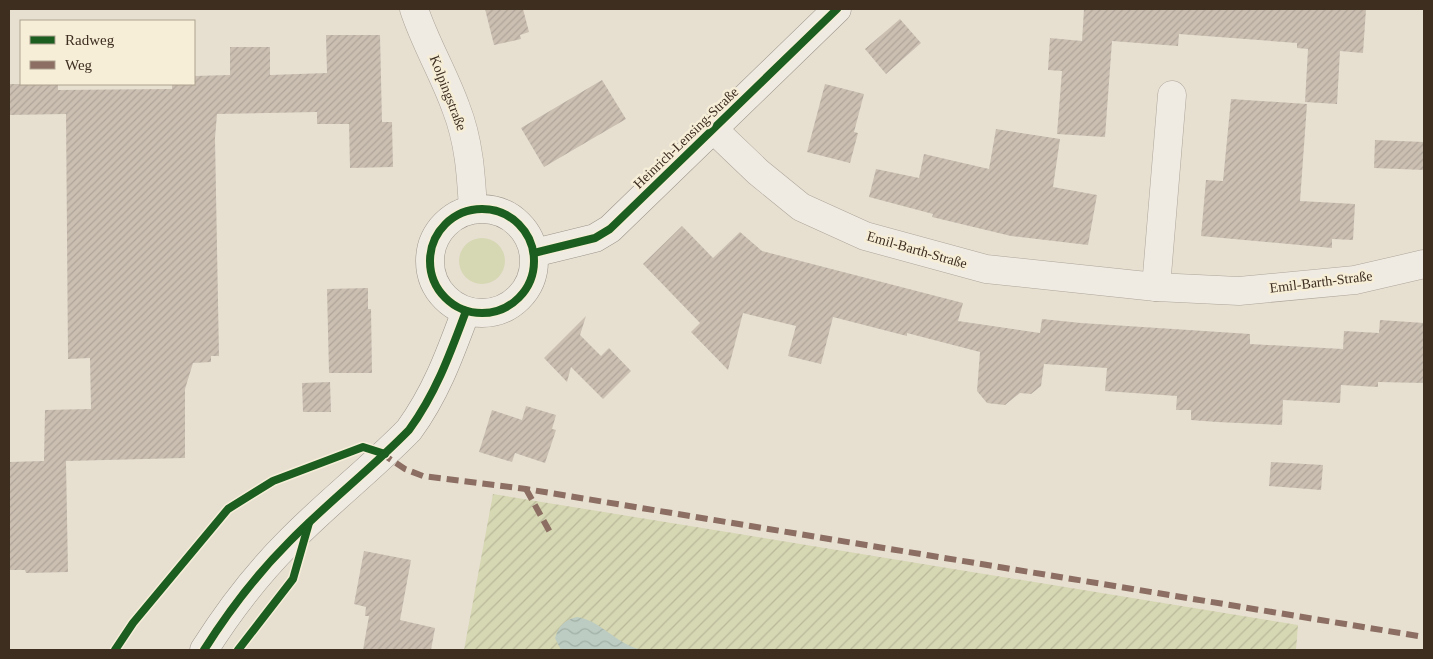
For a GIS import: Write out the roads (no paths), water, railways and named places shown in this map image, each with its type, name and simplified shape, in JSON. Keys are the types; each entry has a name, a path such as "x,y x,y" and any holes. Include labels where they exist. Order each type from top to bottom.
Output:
{"street":[{"name":"Kolpingstraße","path":"414,9 456,108 466,141 471,168 473,210"},
{"name":"Heinrich-Lensing-Straße","path":"534,253 595,238 610,229 712,128 837,9"},
{"path":"1156,287 1172,95"},
{"name":"Emil-Barth-Straße","path":"712,128 758,172 801,207 865,236 986,269 1156,287 1249,290 1355,280 1424,264"},
{"path":"473,210 489,210 504,214 518,223 528,236 534,253 531,279 515,302 500,310 483,314 466,311 450,304 438,291 431,275 429,258 433,241 442,226 456,215 473,210"},
{"path":"204,650 266,566 290,541 409,430 423,410 442,374 466,311"}],"water":[{"path":"577,617 595,624 627,645 645,650 561,650 555,638 558,630 565,622"}]}
